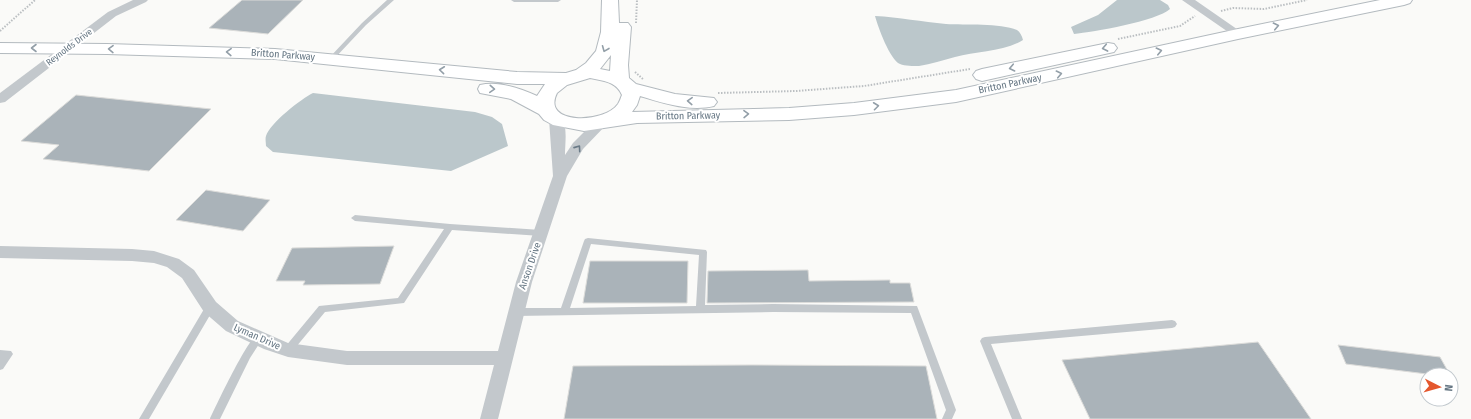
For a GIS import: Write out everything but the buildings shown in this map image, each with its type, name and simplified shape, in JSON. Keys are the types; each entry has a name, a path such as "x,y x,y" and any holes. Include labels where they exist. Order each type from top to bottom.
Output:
{"main road":[{"path":"551,114 544,101 548,92 555,85 593,67 604,54 609,39 611,16 610,0"},
{"path":"605,122 621,114 629,106 632,97 632,79 619,65 622,16 621,0"},
{"name":"Britton Parkway","path":"0,48 68,48 275,54 517,78 574,76 603,73 632,79 675,100 707,102 848,96 942,83 1222,21 1340,0"},
{"name":"Britton Parkway","path":"0,62 240,66 341,73 459,87 505,90 525,96 570,125 584,126 637,117 789,114 854,109 956,96 1222,21 1404,0"}],"street":[{"name":"Reynolds Drive","path":"0,99 112,14 142,0"},
{"path":"1188,0 1222,21"},
{"path":"1205,0 1222,21"},
{"name":"Anson Drive","path":"551,114 558,129 557,165 560,176"},
{"name":"Anson Drive","path":"504,358 524,282 560,176 578,146 605,122"},
{"name":"Lyman Drive","path":"0,252 154,257 173,263 188,274 210,306 232,326 288,350 347,358 504,358"},
{"path":"489,419 504,358"}],"lane":[{"path":"331,59 364,24 391,0"},
{"path":"514,0 558,0"},
{"path":"355,218 450,227 541,233"},
{"path":"288,350 322,309 401,301 450,227"},
{"path":"564,311 588,241 703,252 700,309"},
{"path":"144,419 210,306"},
{"path":"516,312 700,309 914,309 951,410 947,419"},
{"path":"1017,419 985,341 1172,324"},
{"path":"215,419 246,356 258,338"},
{"path":"0,354 8,354 0,366"}],"path":[{"path":"0,31 35,0"},
{"path":"636,25 637,0"},
{"path":"1112,40 1180,26 1196,16 1222,21 1233,8 1264,9 1306,0"},
{"path":"716,93 796,91 864,86 974,68"}],"shaded area":[{"path":"1117,0 1160,0 1168,5 1170,9 1152,18 1139,22 1074,34 1071,27 1098,15"},
{"path":"875,16 946,24 1001,26 1017,30 1021,34 1023,40 999,49 963,55 919,66 909,66 900,64 892,56 888,50"},
{"path":"313,93 475,112 492,117 502,124 508,146 451,171 273,152 266,146 266,137 273,125 279,118 301,100"}]}
